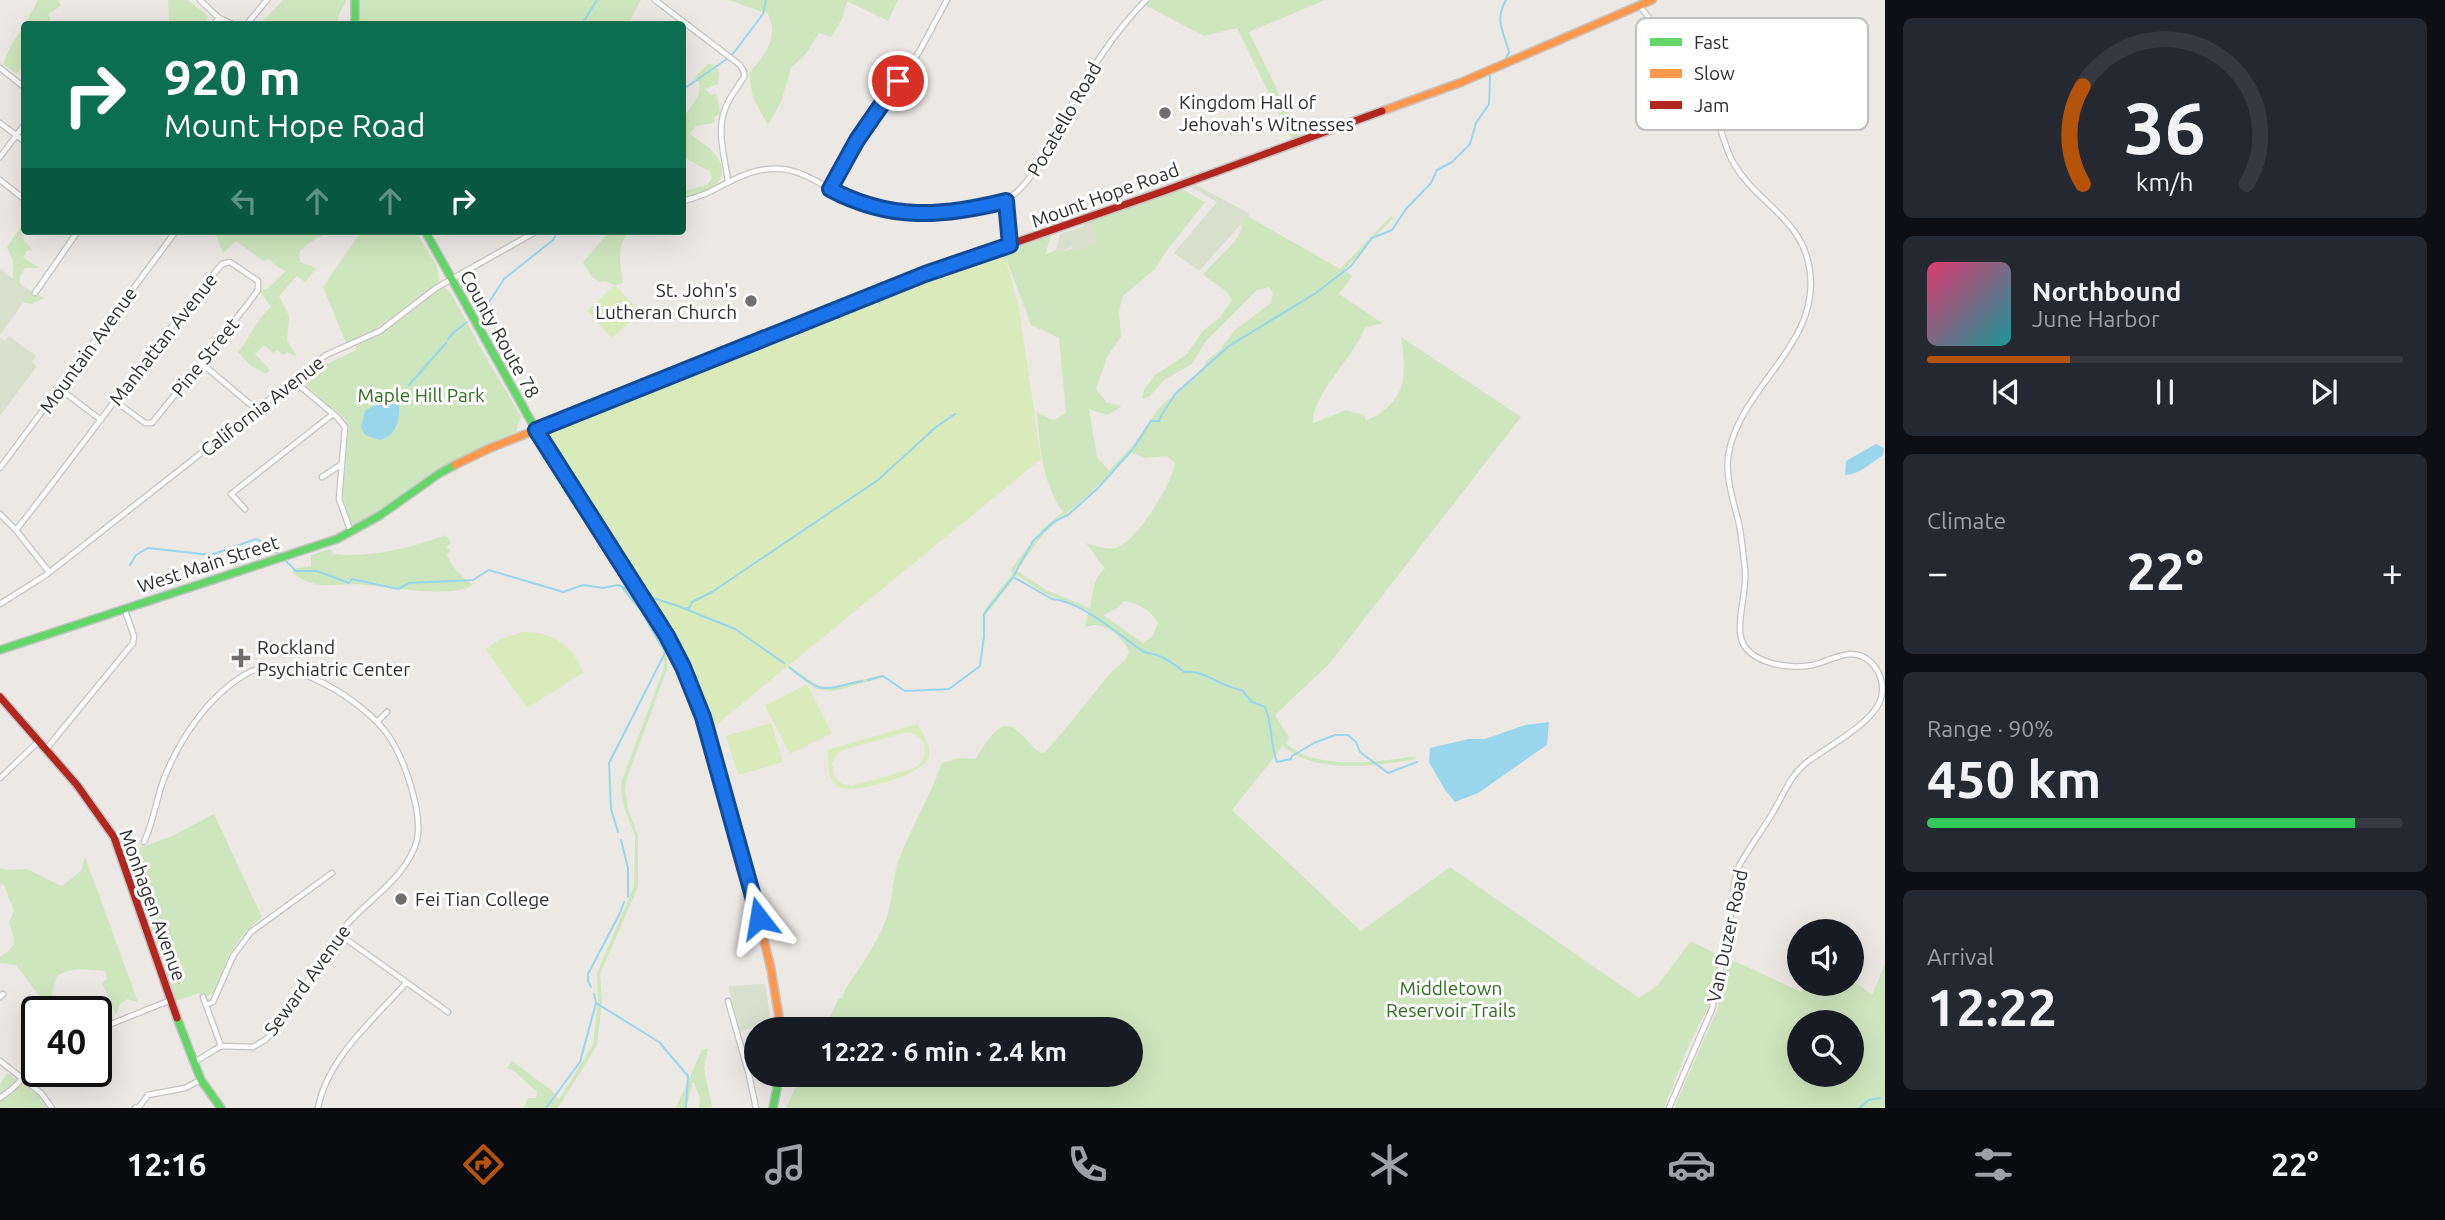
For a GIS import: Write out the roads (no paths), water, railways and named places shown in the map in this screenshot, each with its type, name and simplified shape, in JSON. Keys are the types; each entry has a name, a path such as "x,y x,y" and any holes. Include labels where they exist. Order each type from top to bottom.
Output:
{"street":[{"path":"200,0 226,21"},
{"path":"250,21 267,0"},
{"path":"355,0 355,21"},
{"path":"655,0 682,21"},
{"path":"830,189 857,140 932,32 947,0"},
{"name":"Pocatello Road","path":"1006,201 1029,180 1094,65 1119,30 1146,0"},
{"name":"Mount Hope Road","path":"416,489 467,458 913,279 1462,82 1652,0"},
{"name":"Van Duzer Road","path":"1639,5 1649,18"},
{"path":"686,24 740,65 744,72 744,77 722,116 728,181"},
{"path":"0,68 21,85"},
{"path":"0,124 21,139"},
{"path":"0,157 21,130"},
{"name":"Van Duzer Road","path":"1669,1108 1712,1009 1739,866 1796,772 1868,718 1879,706 1882,690 1878,671 1871,662 1861,656 1848,654 1802,666 1783,664 1758,657 1748,650 1742,640 1740,627 1745,576 1740,529 1728,475 1729,450 1735,431 1750,403 1801,328 1809,303 1810,272 1805,247 1797,233 1734,165 1720,130"},
{"path":"686,200 702,196 728,181 753,172 781,169 803,174 830,189 876,207 908,214 937,214 1006,201 1010,245"},
{"path":"0,180 21,197"},
{"path":"35,293 72,235"},
{"name":"Mountain Avenue","path":"0,468 173,235"},
{"name":"County Route 78","path":"427,235 536,430 667,636 694,692 750,882 778,1017"},
{"name":"California Avenue","path":"1,602 49,572 326,355 387,327 427,294 530,235"},
{"name":"Manhattan Avenue","path":"16,530 227,261 258,281 259,287"},
{"name":"Pine Street","path":"115,401 149,424 152,423 259,287"},
{"path":"200,362 257,410"},
{"path":"294,381 343,422 346,430 339,499 351,533"},
{"path":"60,389 100,420"},
{"path":"245,509 231,494 333,414"},
{"path":"322,477 342,464"},
{"name":"West Main Street","path":"0,650 351,533 416,489"},
{"path":"0,514 49,572"},
{"path":"47,748 133,643 133,632 124,607"},
{"name":"Seward Avenue","path":"144,842 163,781 186,737 214,700 250,672 273,667 310,677 342,694 377,722 392,741 407,777 418,817 417,839 411,855 397,874 339,934 292,1008 271,1035 253,1047 221,1046"},
{"name":"Monhagen Avenue","path":"0,697 47,748 114,837 193,1063 201,1080 221,1108"},
{"path":"377,722 387,712"},
{"path":"0,778 40,741"},
{"path":"0,765 6,772"},
{"path":"206,1006 213,1002 233,957 251,932 332,873"},
{"path":"339,934 448,1012"},
{"path":"318,1108 322,1087 336,1063 406,983"},
{"path":"193,1063 221,1046 203,997"},
{"path":"112,1024 171,1000"},
{"path":"728,1001 750,1075 756,1108"},
{"path":"0,1061 21,1076"},
{"path":"0,1098 21,1080"},
{"path":"139,1108 148,1095 185,1088 201,1080"},
{"path":"34,1087 47,1098 52,1108"},
{"path":"773,1108 777,1087"}],"water":[{"path":"399,401 398,419 391,434 380,440 365,435 361,427 365,411 375,405"},
{"path":"1876,444 1884,448 1883,455 1860,471 1845,475 1846,461"},
{"path":"1549,722 1547,745 1478,793 1455,802 1429,762 1430,748 1469,739 1485,739 1525,725"}],"waterway":[{"path":"584,21 597,0"},
{"path":"732,55 763,14 766,0"},
{"path":"1506,0 1500,20 1509,52 1506,58"},
{"path":"686,87 727,59"},
{"path":"1014,575 1033,541 1098,488 1133,449 1151,421 1159,421 1175,394 1229,346 1316,293 1351,266 1372,238 1392,230 1406,209 1431,183 1437,170 1452,162 1470,144 1476,123 1489,104 1490,76"},
{"path":"482,313 504,279 556,235"},
{"path":"448,339 467,322"},
{"path":"409,385 446,343"},
{"path":"685,609 878,480 936,427 955,414"},
{"path":"130,565 136,555 148,548 211,555 256,539 269,545 278,554"},
{"path":"285,560 296,571 317,571 349,583 352,579 398,589 409,583 473,580 489,570 563,592 583,585 603,588 618,585 628,589"},
{"path":"868,680 883,676 905,691 949,689 980,666 984,614 1013,577 1052,599 1087,612 1143,651 1164,658 1184,672 1199,673 1242,690 1252,702 1265,707 1277,762 1291,759 1314,743 1335,735 1348,735 1356,742 1360,752 1388,773 1417,762"},
{"path":"618,832 611,809 609,763 666,651 640,609 622,587"},
{"path":"650,597 735,629 784,663"},
{"path":"790,668 818,687 831,688 862,681"},
{"path":"621,840 628,868 628,897"},
{"path":"591,987 588,974 624,902"},
{"path":"546,1108 580,1062 596,1003 594,994"},
{"path":"596,1003 659,1042 688,1076 686,1108"},
{"path":"1859,1108 1869,1100 1880,1098"}],"place":[{"name":"Kingdom Hall of Jehovah's Witnesses","path":"1165,113"},
{"name":"St. John's Lutheran Church","path":"751,301"},
{"name":"Rockland Psychiatric Center","path":"241,658"},
{"name":"Fei Tian College","path":"401,899"}],"park label":[{"name":"Maple Hill Park","path":"421,395"},
{"name":"Middletown Reservoir Trails","path":"1451,999"}]}
